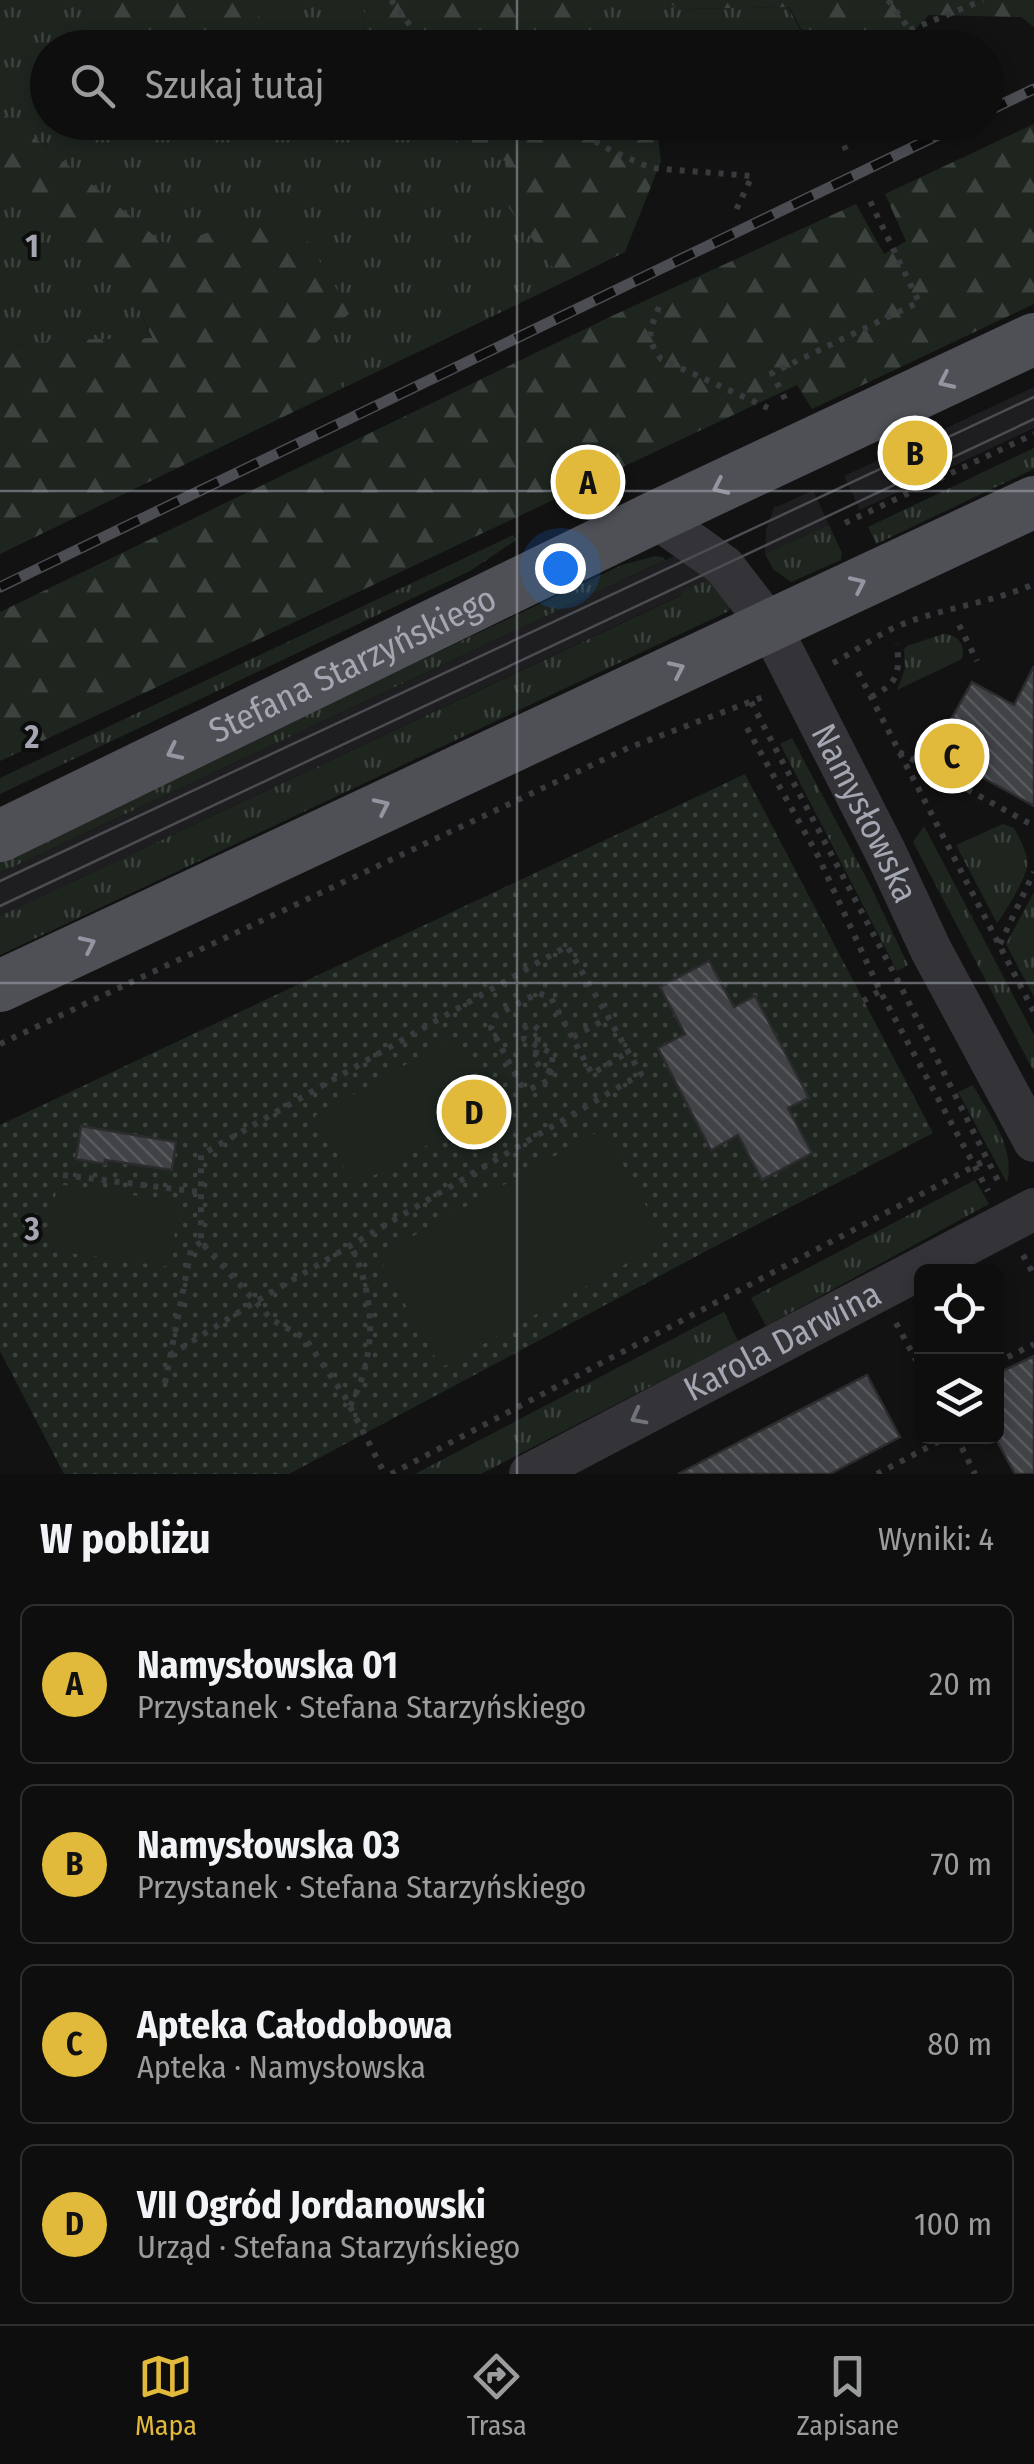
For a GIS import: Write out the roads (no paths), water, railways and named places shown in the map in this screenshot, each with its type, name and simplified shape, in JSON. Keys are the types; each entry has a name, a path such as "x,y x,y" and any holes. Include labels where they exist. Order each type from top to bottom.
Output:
{"main road":[{"name":"Stefana Starzyńskiego","path":"0,836 655,516 1034,340"},
{"path":"0,986 1034,502"}],"street":[{"name":"Namysłowska","path":"655,516 724,566 770,626 885,850 931,950 1034,1141"},
{"name":"Karola Darwina","path":"530,1474 1019,1217"}],"tram line":[{"path":"0,881 1034,397"},
{"path":"0,906 1034,419"}],"railway":[{"path":"1004,103 1034,89"},
{"path":"0,587 928,140"}],"place":[{"name":"Namysłowska 03","path":"915,453"},
{"name":"Namysłowska 01","path":"588,482"},
{"name":"Apteka Całodobowa","path":"952,756"},
{"name":"VII Ogród Jordanowski","path":"474,1112"}]}
